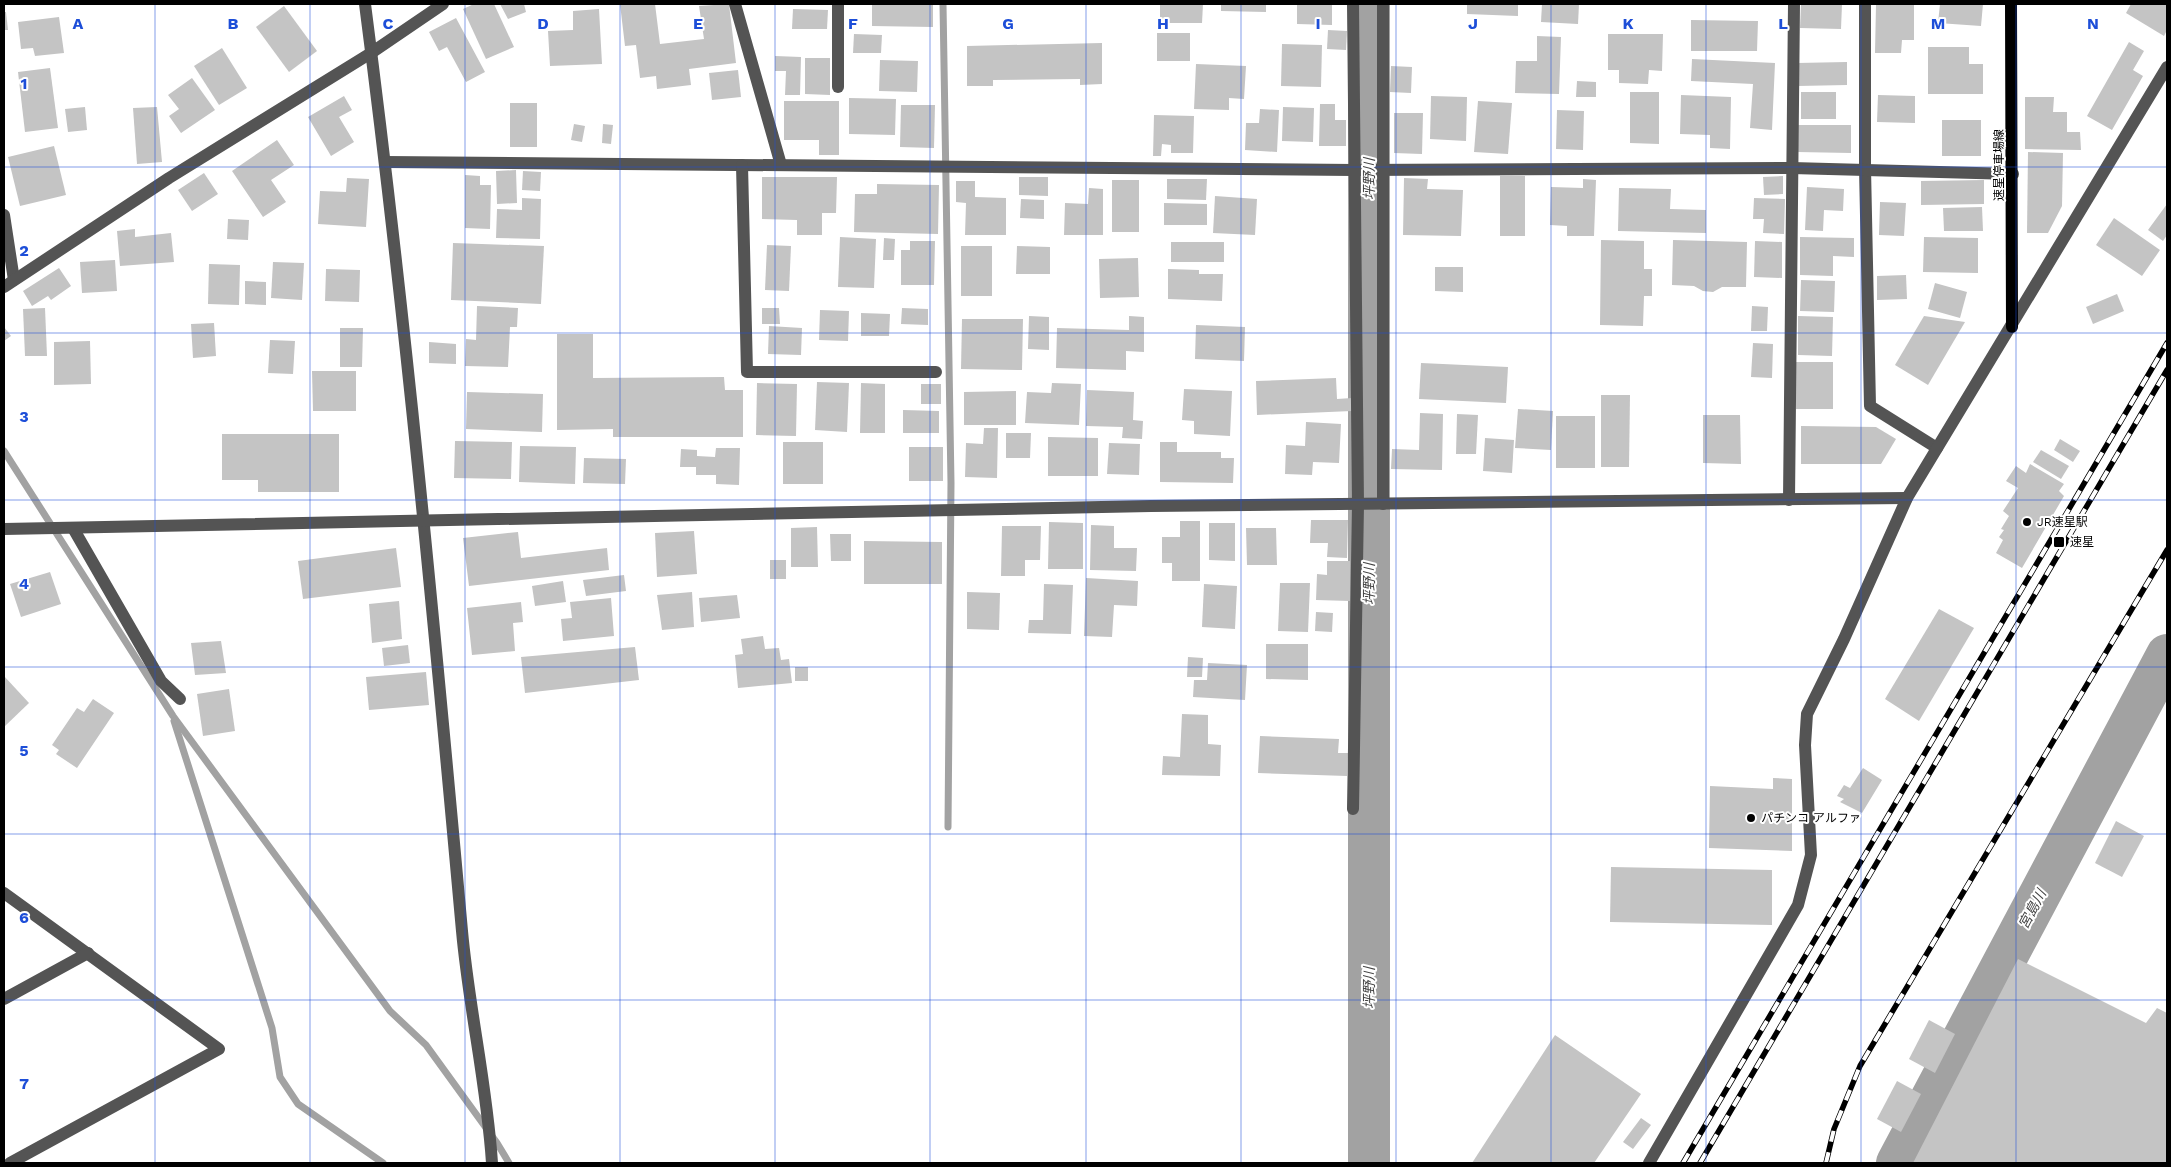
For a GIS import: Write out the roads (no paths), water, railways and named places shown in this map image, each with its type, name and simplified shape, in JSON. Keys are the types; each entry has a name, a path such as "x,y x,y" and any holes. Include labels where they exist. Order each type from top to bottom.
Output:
{"main road":[{"name":"速星停車場線","path":"2011,4 2012,327"}],"street":[{"path":"365,4 385,162 425,521 463,940 489,1118 492,1163"},
{"path":"4,216 9,283 169,178 371,53 443,4"},
{"path":"735,4 781,165"},
{"path":"838,4 838,87"},
{"path":"1353,4 1358,504 1353,809"},
{"path":"1383,4 1383,504"},
{"path":"1789,500 1794,4"},
{"path":"1865,4 1865,168 1870,406 1937,448"},
{"path":"1649,1163 1798,905 1811,856 1805,745 1807,714 1844,639 1908,498 2167,67"},
{"path":"385,162 1354,170 1865,168 2013,174"},
{"path":"742,165 747,372 936,372"},
{"path":"4,529 1593,500 1908,498"},
{"path":"68,528 161,681 180,699"},
{"path":"4,893 219,1049 10,1163"},
{"path":"4,999 88,953"}],"waterway":[{"path":"943,4 951,483 948,827"},
{"name":"坪野川","path":"1369,4 1369,1163"},
{"path":"4,451 173,716 390,1011 426,1045 497,1143 509,1163"},
{"name":"宮島川","path":"1897,1163 2167,655"},
{"path":"174,721 272,1028 280,1077 298,1104 383,1163"}],"railway":[{"path":"1683,1163 2167,343"},
{"path":"1700,1163 2167,370"},
{"path":"1826,1163 1834,1129 1860,1066 2167,550"}],"place":[{"name":"JR速星駅","path":"2027,522"},
{"name":"速星","path":"2059,542"},
{"name":"パチンコ アルファ","path":"1751,818"}]}
